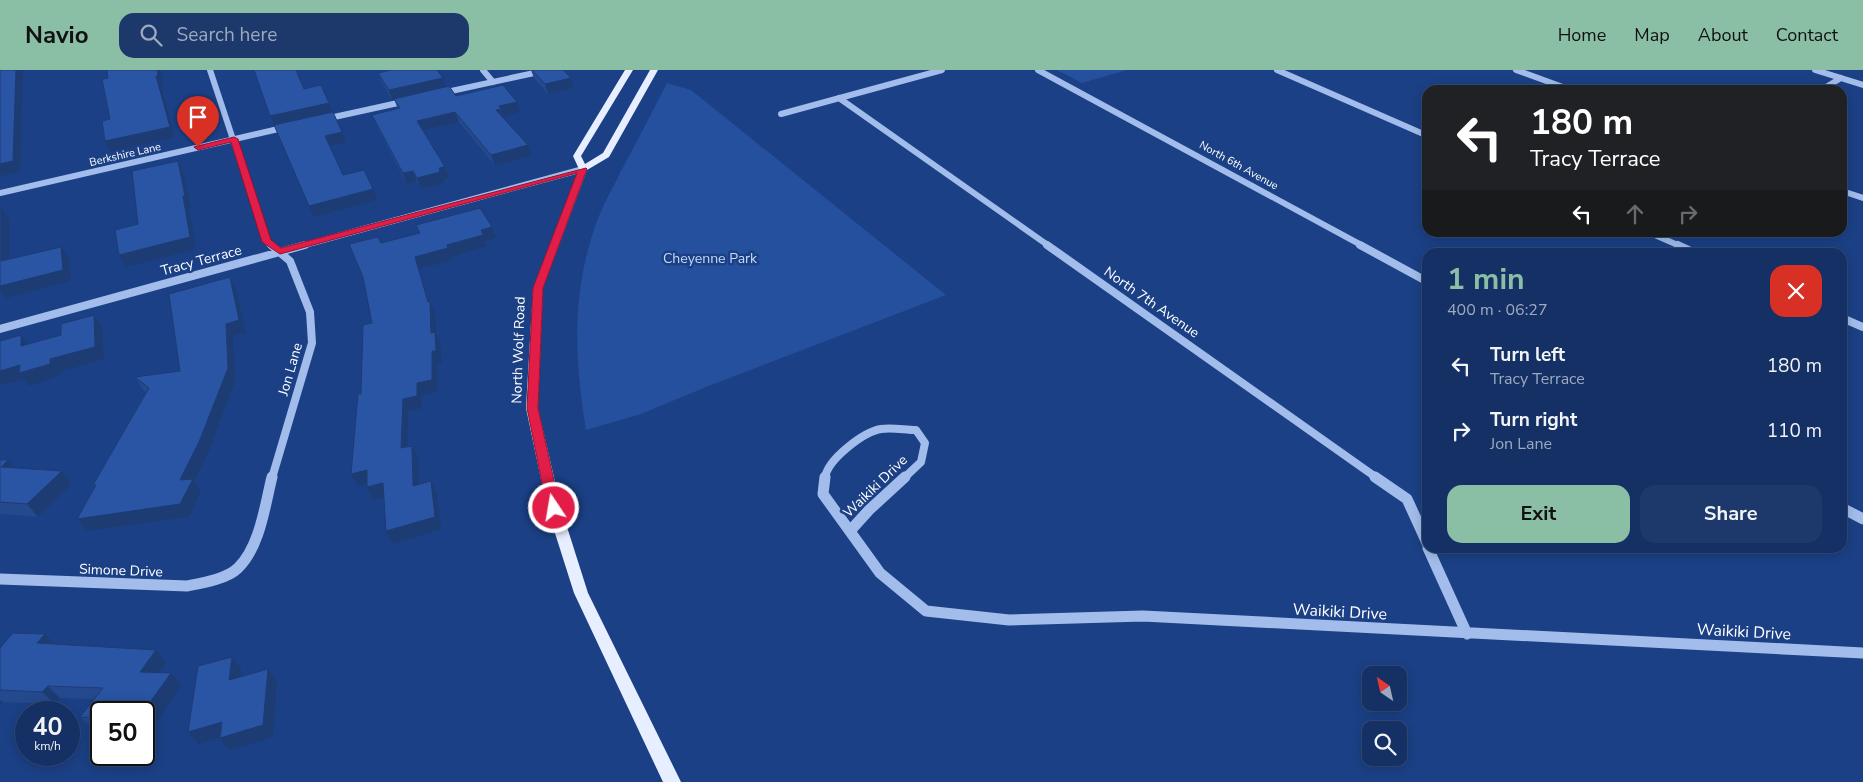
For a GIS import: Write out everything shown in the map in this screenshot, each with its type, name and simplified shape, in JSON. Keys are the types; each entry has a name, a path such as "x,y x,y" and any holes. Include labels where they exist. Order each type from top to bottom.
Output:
{"main road":[{"name":"North Wolf Road","path":"629,70 577,156 583,169 538,288 532,408 554,508 581,593 672,782"},
{"path":"583,169 606,155 654,70"}],"street":[{"name":"Jon Lane","path":"210,70 267,242 280,251 290,262 310,312 312,343 279,449 257,539 238,568"},
{"path":"482,70 492,82"},
{"path":"435,95 548,70"},
{"path":"781,114 942,70"},
{"name":"North 6th Avenue","path":"1038,70 1422,279"},
{"path":"1276,70 1422,133"},
{"path":"1516,70 1557,85"},
{"path":"1815,70 1863,85"},
{"path":"1829,85 1841,78"},
{"name":"North 7th Avenue","path":"839,98 1407,499 1422,533"},
{"path":"320,120 416,99"},
{"name":"Berkshire Lane","path":"0,193 292,126"},
{"name":"Tracy Terrace","path":"0,329 583,169"},
{"path":"1847,192 1863,198"},
{"path":"1660,237 1685,248"},
{"path":"1847,320 1863,327"},
{"name":"Waikiki Drive","path":"850,531 869,510 921,462 925,443 916,430 881,429 854,441 826,471 823,494 880,573 926,611 1010,620 1143,616 1863,653"},
{"path":"1847,511 1863,519"},
{"name":"North 7th Avenue","path":"1431,553 1467,634"},
{"name":"Simone Drive","path":"0,579 187,586 214,580 238,568"}],"green space":[{"path":"1057,70 1127,70 1082,83"},
{"name":"Cheyenne Park","path":"667,83 691,90 946,295 706,387 641,414 586,430 577,349 579,296 583,269 601,210"}],"building":[{"path":"0,70 16,70 13,161 0,164"},
{"path":"107,70 157,70 158,76 156,76 170,127 105,141 102,121 110,119 102,79 108,78"},
{"path":"254,70 296,70 304,89 321,85 329,103 270,116"},
{"path":"391,70 437,70 443,78 389,90 378,73"},
{"path":"532,70 563,70 571,78 545,84"},
{"path":"503,85 517,102 499,106 501,109 496,110 528,145 491,155 455,112 417,121 445,167 439,168 440,172 417,178 413,171 403,173 372,115 400,108 394,99 449,86 456,96"},
{"path":"333,112 342,132 325,136 343,175 364,170 373,189 309,206 274,125"},
{"path":"178,161 190,237 119,255 115,230 138,224 132,171"},
{"path":"0,208 1,261 61,247 63,270 0,286"},
{"path":"480,208 492,227 481,230 483,235 447,245 448,248 415,257 428,302 430,302 431,333 435,332 436,351 432,351 432,380 417,383 417,396 403,399 401,448 412,446 413,486 431,481 435,517 386,531 383,483 367,487 367,470 351,474 358,394 361,394 363,325 372,323 363,277 349,244 378,237 381,243 420,233 416,225"},
{"path":"230,277 239,320 226,324 228,368 199,442 180,480 193,479 180,504 77,519 96,485 93,485 149,388 135,377 180,371 169,294"},
{"path":"94,315 95,347 50,359 50,364 19,373 20,365 0,371 0,341 21,335 21,346 61,335 61,324"},
{"path":"0,460 8,460 1,467 62,471 27,504 0,502"},
{"path":"13,633 45,634 37,643 156,650 140,672 171,673 151,701 93,701 103,688 48,686 42,692 0,690 0,648"},
{"path":"232,657 229,680 268,669 263,725 220,738 222,722 188,732 198,666"},
{"path":"90,704 90,717 80,717"}],"route":[{"path":"198,147 234,139 267,242 280,251 583,169 538,288 532,408 554,508"}]}
